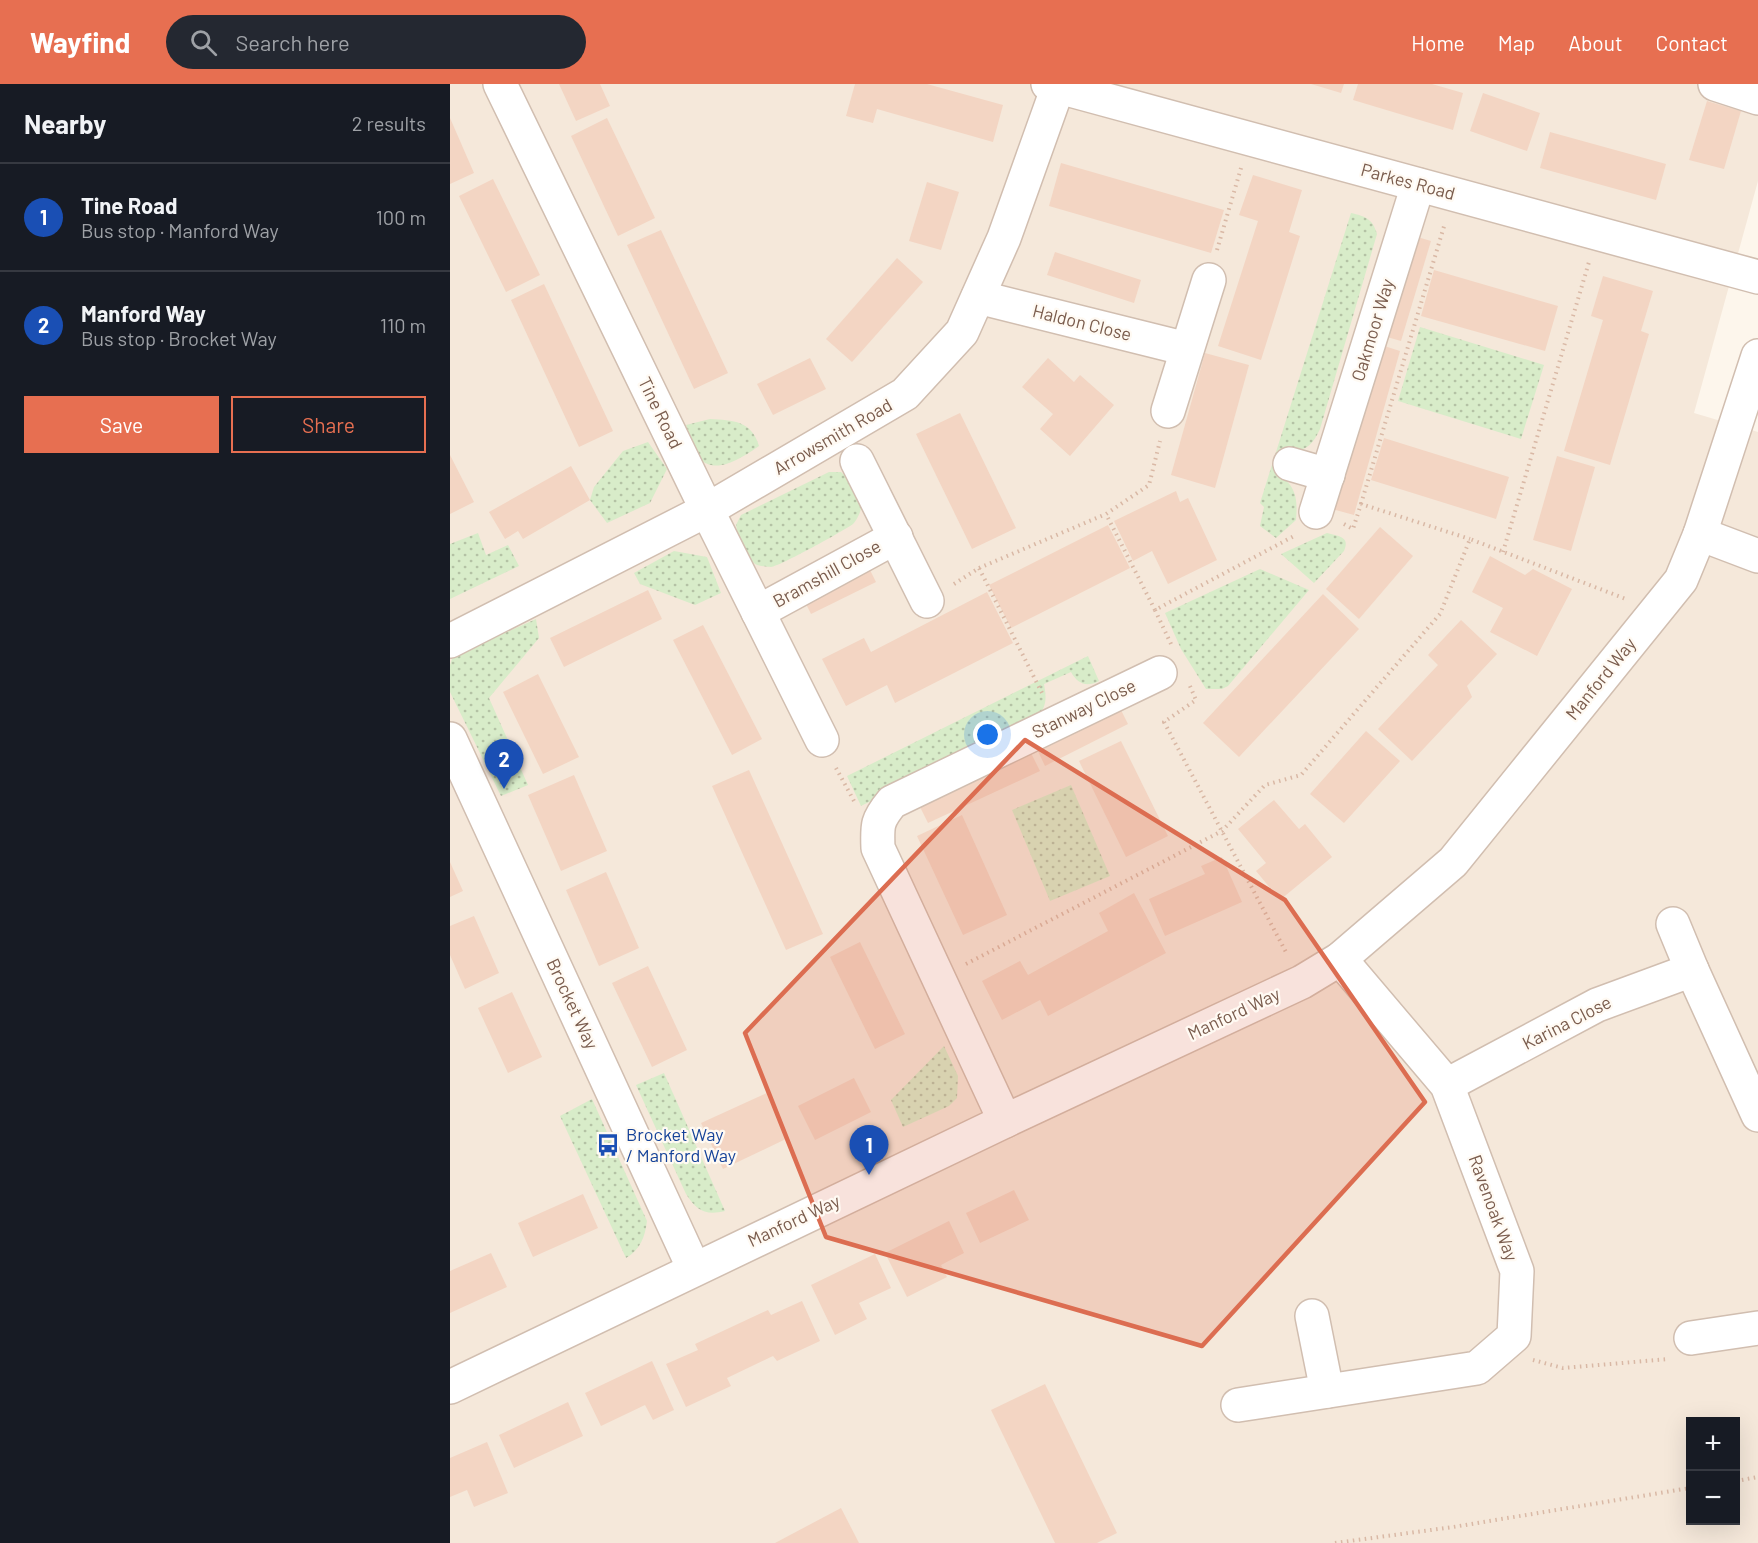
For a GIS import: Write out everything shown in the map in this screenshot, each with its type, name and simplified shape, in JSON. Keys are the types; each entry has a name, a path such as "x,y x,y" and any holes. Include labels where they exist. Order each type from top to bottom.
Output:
{"street":[{"name":"Tine Road","path":"500,84 707,510 822,740"},
{"path":"1715,84 1758,98"},
{"name":"Arrowsmith Road","path":"450,641 707,510 905,394 962,332 1004,238 1055,85"},
{"name":"Parkes Road","path":"1055,85 1758,277"},
{"name":"Oakmoor Way","path":"1316,512 1418,185"},
{"path":"1168,411 1209,280"},
{"name":"Haldon Close","path":"978,297 1187,349"},
{"name":"Manford Way","path":"450,1387 1005,1121 1302,982 1340,959 1453,862 1681,580 1700,534 1758,356"},
{"name":"Bramshill Close","path":"857,460 927,601"},
{"path":"1290,464 1328,475"},
{"path":"1700,534 1758,556"},
{"name":"Bramshill Close","path":"758,612 896,537"},
{"name":"Stanway Close","path":"878,848 877,828 882,814 892,802 1170,668"},
{"name":"Brocket Way","path":"450,740 694,1269"},
{"path":"878,848 1005,1121"},
{"path":"1673,924 1758,1115"},
{"name":"Ravenoak Way","path":"1238,1406 1477,1368 1514,1336 1517,1271 1447,1085 1340,959"},
{"name":"Karina Close","path":"1447,1085 1597,1005 1692,969"},
{"path":"1312,1316 1327,1391"},
{"path":"1690,1338 1758,1328"}],"path":[{"path":"1209,280 1249,139"},
{"path":"1155,610 1314,525 1316,512 1353,529 1454,195"},
{"path":"1503,552 1597,234"},
{"path":"927,601 979,568 1106,514 1149,485 1168,411"},
{"path":"1361,504 1470,539 1656,611"},
{"path":"1106,514 1155,610 1170,668 1196,700 1164,722 1302,982"},
{"path":"939,978 1222,831 1265,785 1301,775 1440,614 1470,539"},
{"path":"979,568 1057,722"},
{"path":"822,740 878,848"},
{"path":"1496,1351 1563,1368 1671,1358 1690,1338"},
{"path":"1740,1480 1758,1477"},
{"path":"1335,1543 1454,1527 1686,1489"}],"highlighted area":[{"path":"1025,740 1285,900 1425,1102 1202,1346 826,1237 745,1033"}],"shaded area":[{"path":"450,84 1724,84 1758,94 1758,181 1694,413 1758,432 1758,1543 450,1543"}],"green space":[{"path":"1351,213 1368,219 1377,234 1320,429 1306,448 1283,449 1275,472 1291,487 1297,505 1296,520 1276,538 1260,526 1264,507 1260,503"},
{"path":"1420,327 1544,365 1521,439 1398,401"},
{"path":"710,419 734,421 746,427 752,431 759,446 729,463 712,465 705,463 696,455 686,425"},
{"path":"648,442 667,469 650,503 607,523 590,500 594,487 623,451"},
{"path":"829,472 841,472 859,495 860,513 854,523 777,565 771,567 752,562 742,547 737,530 736,525 741,515"},
{"path":"478,533 486,555 508,545 519,566 450,599 450,544"},
{"path":"1327,533 1342,538 1346,546 1314,583 1281,554"},
{"path":"674,551 707,557 721,593 695,605 640,584 634,573"},
{"path":"1260,569 1309,590 1228,686 1222,689 1206,689 1181,649 1165,613"},
{"path":"536,619 539,638 489,698 528,785 501,796 450,692 450,665 453,656"},
{"path":"1088,656 1099,681 1090,684 1082,683 1071,672 1044,684 1046,699 1041,713 861,806 847,776"},
{"path":"1071,785 1110,876 1050,901 1012,810"},
{"path":"944,1046 958,1076 957,1098 949,1106 903,1127 891,1100"},
{"path":"664,1073 725,1211 707,1212 697,1208 690,1200 636,1085"},
{"path":"592,1099 647,1221 641,1242 626,1258 560,1116"}],"building":[{"path":"559,84 600,84 610,106 576,121"},
{"path":"855,84 927,84 1003,105 993,142 877,109 873,123 846,116"},
{"path":"1311,84 1344,84 1341,93"},
{"path":"1358,84 1432,84 1463,93 1453,130 1353,100"},
{"path":"1483,93 1540,113 1527,151 1470,131"},
{"path":"1707,101 1741,111 1724,169 1689,160"},
{"path":"450,118 474,173 450,184"},
{"path":"607,118 655,218 618,236 571,136"},
{"path":"1550,132 1666,164 1656,200 1540,168"},
{"path":"1061,163 1224,210 1211,253 1049,206"},
{"path":"1253,175 1302,190 1289,232 1300,236 1261,360 1218,346 1258,221 1239,215"},
{"path":"493,179 540,275 506,292 459,196"},
{"path":"927,182 959,192 941,250 909,241"},
{"path":"661,230 728,373 694,389 627,245"},
{"path":"1411,235 1431,241 1401,341 1380,335"},
{"path":"1055,252 1141,280 1134,303 1047,275"},
{"path":"897,258 923,282 852,362 826,339"},
{"path":"1434,270 1558,306 1545,351 1421,316"},
{"path":"1603,276 1653,291 1641,331 1649,334 1610,465 1564,451 1603,320 1591,316"},
{"path":"544,284 613,431 579,447 511,300"},
{"path":"1378,344 1400,351 1354,515 1332,509"},
{"path":"1205,353 1249,365 1215,488 1171,475"},
{"path":"810,358 826,389 773,415 757,384"},
{"path":"1048,358 1074,382 1080,375 1114,405 1070,456 1040,429 1053,414 1022,387"},
{"path":"960,413 1016,528 972,549 916,434"},
{"path":"1384,438 1509,477 1496,519 1371,480"},
{"path":"450,455 474,502 450,514"},
{"path":"1557,456 1595,467 1571,551 1533,540"},
{"path":"571,466 590,500 523,539 518,531 505,539 489,512"},
{"path":"1176,491 1180,502 1188,498 1217,560 1168,584 1152,551 1133,561 1114,521"},
{"path":"1108,525 1130,568 1011,628 989,585"},
{"path":"1380,527 1413,556 1359,619 1326,589"},
{"path":"1490,556 1525,575 1533,569 1572,589 1537,656 1490,632 1503,608 1472,592"},
{"path":"866,562 876,582 811,614 801,594"},
{"path":"648,590 662,619 564,667 550,638"},
{"path":"987,592 1013,643 895,703 887,685 846,706 822,659 864,638 871,652"},
{"path":"1323,594 1359,629 1239,757 1203,723"},
{"path":"1461,620 1497,654 1467,686 1472,697 1412,761 1378,729 1438,665 1428,655"},
{"path":"703,625 762,739 732,755 673,640"},
{"path":"538,674 579,757 543,774 503,692"},
{"path":"1118,704 1128,724 1045,766 1035,745"},
{"path":"1366,731 1400,761 1344,823 1310,794"},
{"path":"1121,741 1168,836 1126,857 1079,761"},
{"path":"1030,751 1040,771 928,823 918,803"},
{"path":"749,770 823,934 786,950 712,786"},
{"path":"574,775 607,851 561,871 528,795"},
{"path":"1274,800 1299,829 1305,824 1332,857 1280,900 1256,871 1266,863 1238,829"},
{"path":"962,815 1007,915 963,935 917,836"},
{"path":"1222,857 1242,902 1165,936 1149,899 1205,874 1201,866"},
{"path":"450,862 463,891 450,897"},
{"path":"606,872 639,948 599,966 566,890"},
{"path":"1134,893 1166,953 1048,1016 1040,1000 1002,1020 982,981 1020,961 1028,975 1108,931 1099,913"},
{"path":"474,916 499,973 465,989 450,955 450,926"},
{"path":"860,942 905,1034 875,1049 830,957"},
{"path":"648,966 687,1050 652,1067 612,983"},
{"path":"512,992 542,1057 508,1073 478,1008"},
{"path":"854,1078 871,1112 815,1140 798,1106"},
{"path":"767,1093 788,1138 723,1169 701,1123"},
{"path":"1014,1190 1029,1220 980,1243 966,1213"},
{"path":"583,1194 598,1228 533,1257 518,1223"},
{"path":"949,1221 964,1253 941,1265 947,1277 907,1297 885,1253"},
{"path":"491,1253 507,1287 450,1313 450,1271"},
{"path":"875,1254 891,1288 859,1303 867,1319 835,1335 811,1285"},
{"path":"802,1301 820,1341 777,1361 773,1356 727,1378 731,1386 686,1407 666,1364 698,1350 695,1344 768,1310 771,1315"},
{"path":"652,1361 674,1410 653,1420 645,1405 601,1426 585,1393"},
{"path":"1045,1384 1117,1533 1097,1543 1055,1543 991,1410"},
{"path":"568,1402 583,1436 514,1468 499,1435"},
{"path":"487,1442 508,1493 474,1507 467,1490 450,1497 450,1458"},
{"path":"841,1508 859,1543 775,1543"}],"place":[{"name":"Manford Way","path":"504,789"},
{"name":"Brocket Way / Manford Way","path":"608,1145"},
{"name":"Tine Road","path":"869,1175"}]}
